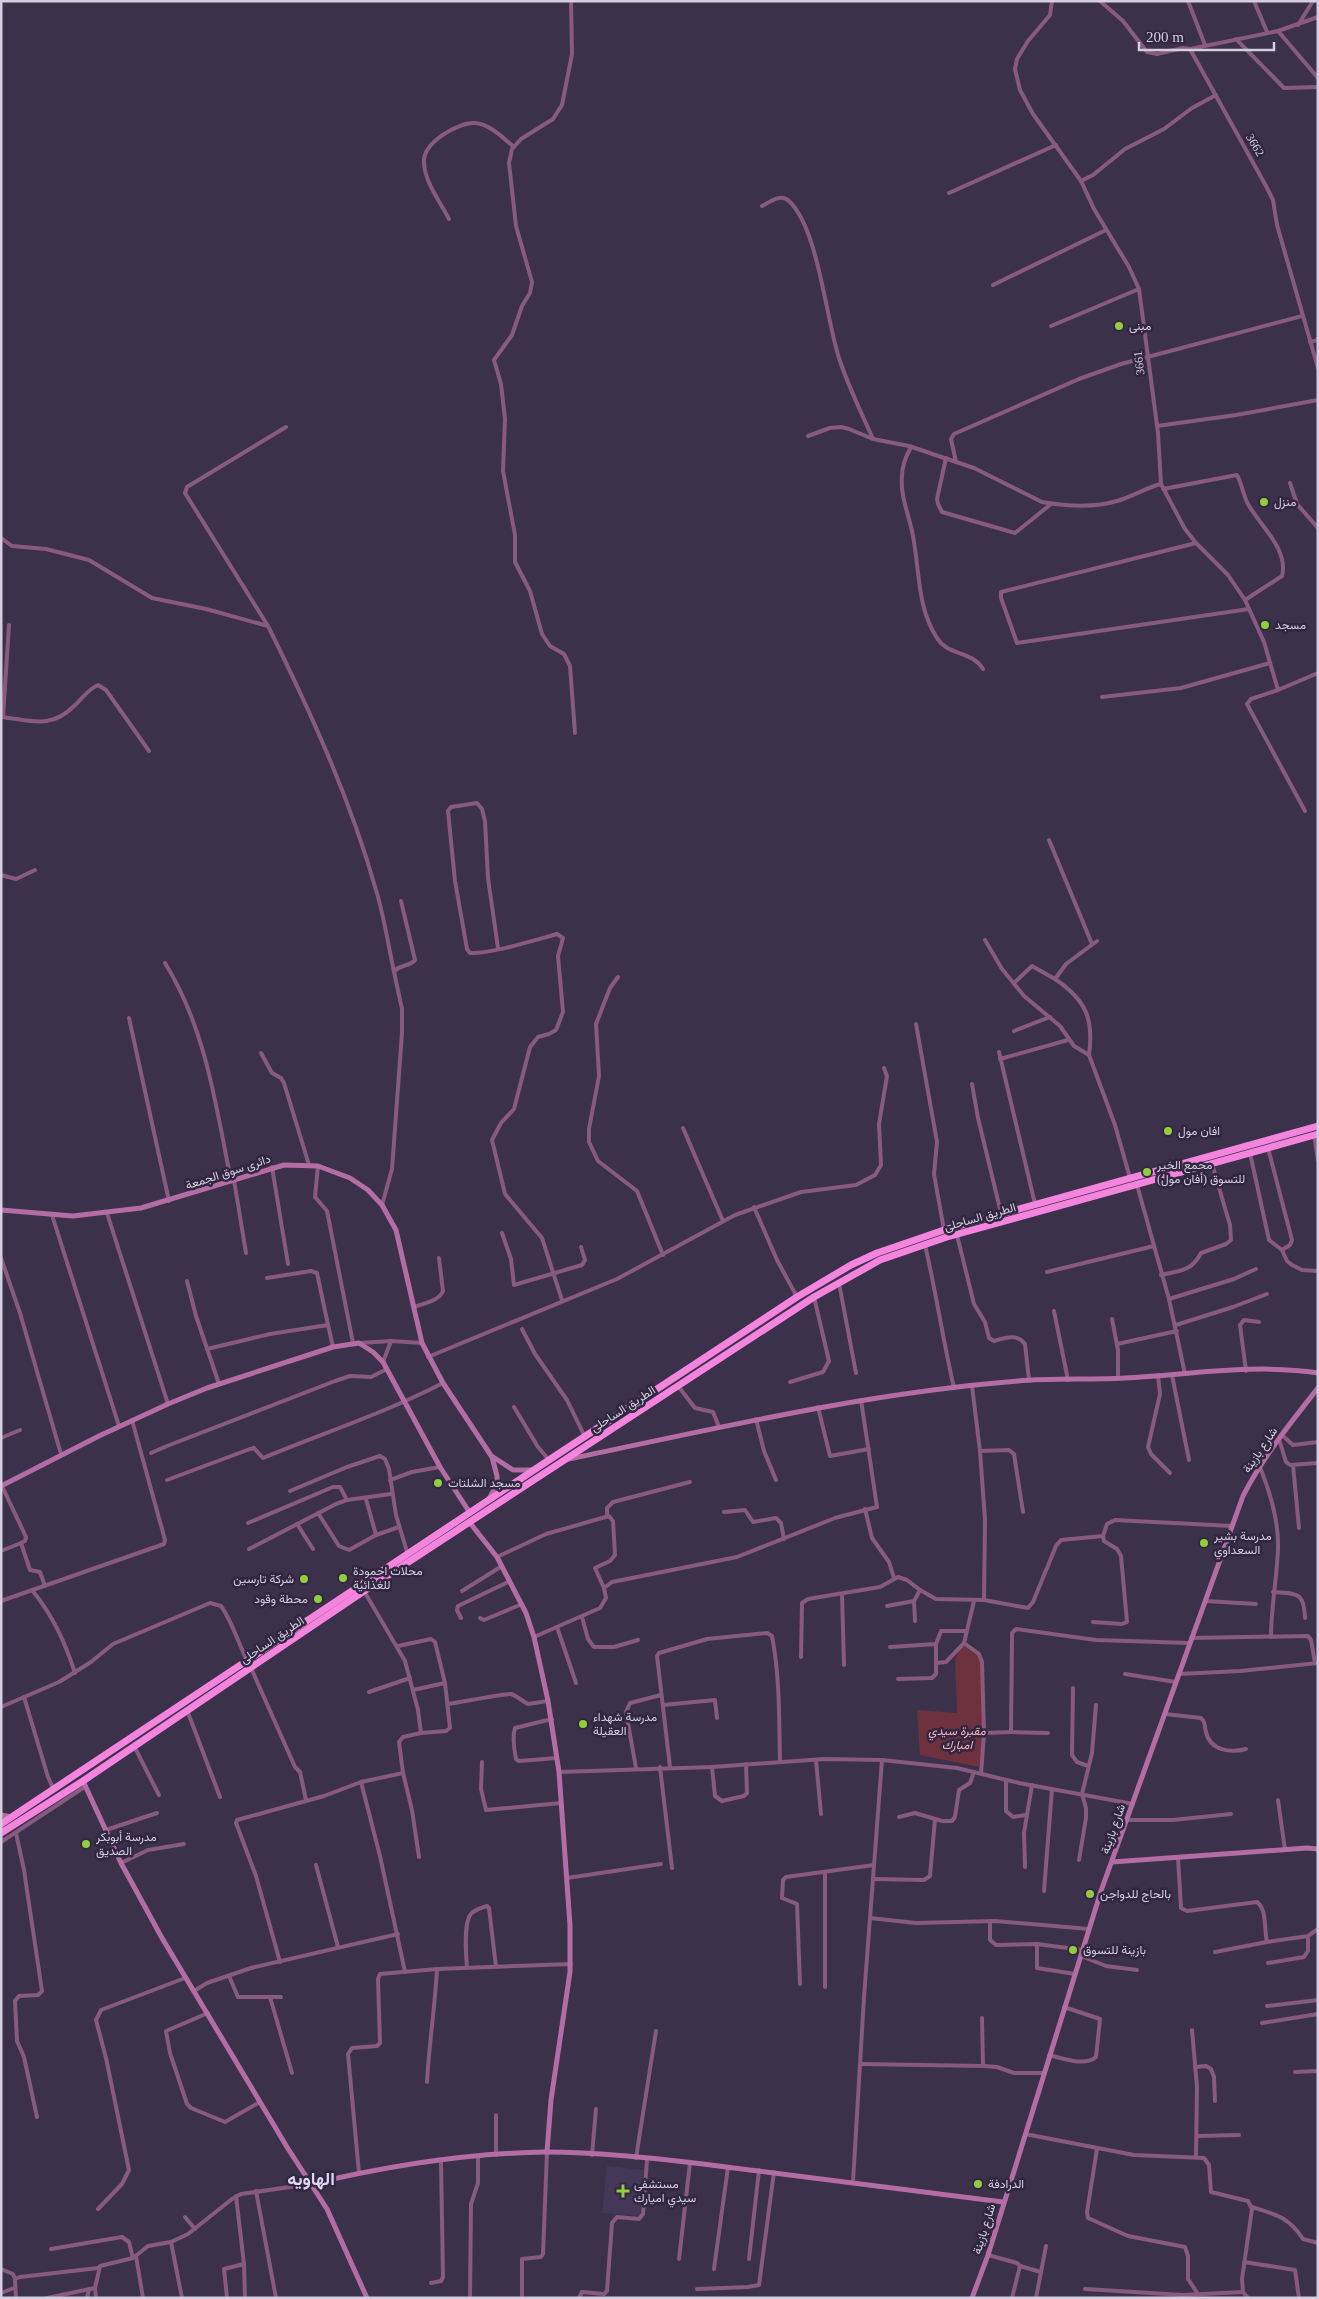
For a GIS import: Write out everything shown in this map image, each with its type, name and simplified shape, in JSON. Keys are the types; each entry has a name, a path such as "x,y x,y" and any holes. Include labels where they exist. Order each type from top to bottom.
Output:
{"highway":[{"name":"الطريق الساحلى","path":"1,1833 84,1784 90,1772 246,1660 797,1297 851,1266 877,1253 944,1230 1318,1126"},
{"name":"الطريق الساحلى","path":"1,1824 55,1790 134,1746 364,1592 814,1297 880,1260 957,1234 1316,1134"}],"street":[{"path":"571,1 572,54 562,105 553,120 521,139 514,147 509,163 516,226 532,282 530,293 522,306 512,335 494,360 501,384 505,419 503,471 515,535 516,562 530,591 542,634 550,646 564,654 570,666 574,733"},
{"name":"3661","path":"1052,1 1050,14 1016,59 1017,81 1025,102 1081,181 1106,230 1129,267 1139,289 1157,426 1162,486 1177,516 1196,543 1219,564 1245,600 1264,642 1278,690"},
{"path":"1100,1 1123,21 1147,52 1157,54 1278,31 1318,17"},
{"path":"1188,1 1205,45"},
{"path":"1254,1 1267,32"},
{"path":"1298,25 1313,1"},
{"path":"1278,31 1318,78"},
{"path":"1236,39 1284,88 1318,87"},
{"name":"3662","path":"1190,48 1257,168 1272,200 1277,225 1318,368"},
{"path":"1081,181 1093,175 1125,149 1164,129 1192,108 1216,95"},
{"path":"449,219 428,179 423,161 426,150 439,137 455,128 474,122 488,126 514,147"},
{"path":"949,193 1056,145"},
{"path":"762,206 777,198 785,199 791,204 806,228 826,299 840,361 874,439"},
{"path":"993,286 1106,230"},
{"path":"1051,326 1139,289"},
{"path":"956,462 951,439 954,434 1079,379 1148,357 1302,316"},
{"path":"1310,342 1318,340"},
{"path":"1157,426 1236,415 1318,400"},
{"path":"286,427 187,487 185,493 268,626 312,715 347,806 376,890 402,1009 393,1162 382,1205"},
{"path":"808,436 841,427 874,439 911,447 946,458 993,476 1042,502 1051,504 1102,504 1116,502 1162,486 1237,475 1248,503 1272,539 1282,557 1284,567 1282,576 1245,600"},
{"path":"911,447 904,465 902,487 913,532 918,585 924,607 938,639 948,649 975,659 983,669"},
{"path":"946,458 937,499 942,512 1015,533 1051,504"},
{"path":"1290,482 1297,504 1318,528"},
{"path":"1,538 12,546 46,549 89,560 152,598 206,609 268,626"},
{"path":"1196,543 1001,592 1017,643 1249,609"},
{"path":"9,625 2,717 37,722 50,721 66,713 98,685 106,690 149,751"},
{"path":"1102,697 1181,688 1270,663"},
{"path":"1305,811 1247,706 1251,699 1318,673"},
{"path":"498,948 493,922 486,828 482,809 478,804 451,807 448,811 454,881 466,949 470,953 476,953 498,948 557,934 563,938 557,965 562,1012 558,1025 556,1030 538,1037 530,1047 514,1109 501,1122 492,1140 505,1194 542,1238 562,1300"},
{"path":"1048,840 1095,943 1066,964 1055,979"},
{"path":"1,875 9,879 16,878 35,870"},
{"path":"394,972 396,968 413,963 415,960 402,901"},
{"path":"985,940 1002,969 1024,996 1060,1026 1068,1040 1089,1055"},
{"path":"165,963 181,991 198,1034 209,1073 246,1254"},
{"path":"1014,983 1032,966 1070,989 1088,1014 1091,1024 1089,1055 1115,1124 1130,1178"},
{"path":"618,977 610,988 596,1024 599,1076 589,1129 589,1142 598,1161 637,1191 663,1255"},
{"path":"1014,1032 1050,1017"},
{"path":"129,1018 169,1201"},
{"path":"916,1024 937,1142 934,1174 944,1230"},
{"path":"1000,1060 1068,1040"},
{"path":"999,1052 1035,1204"},
{"path":"261,1053 272,1073 281,1078 284,1083 309,1165"},
{"path":"428,1357 562,1300 617,1279 723,1221 754,1208 801,1192 856,1185 875,1175 881,1165 879,1124 887,1076 884,1068"},
{"path":"972,1084 978,1118 1001,1214"},
{"path":"683,1128 723,1221"},
{"path":"1316,1134 1318,1160"},
{"path":"1268,1148 1292,1240 1290,1245 1282,1250"},
{"path":"1250,1153 1269,1239 1282,1250 1287,1261 1294,1267 1318,1271"},
{"path":"1162,1275 1191,1267 1201,1253 1226,1244 1231,1240 1230,1226 1212,1164"},
{"name":"دائرى سوق الجمعة","path":"1,1210 52,1215 107,1213 169,1201 272,1167 284,1165 318,1166 350,1178 368,1190 382,1205 396,1230 422,1343 443,1383 492,1456"},
{"path":"318,1166 316,1197 327,1211 356,1343 373,1352 383,1362 440,1468 470,1513"},
{"path":"272,1167 288,1264"},
{"path":"1137,1185 1176,1325 1185,1374"},
{"path":"754,1208 777,1260 797,1297"},
{"path":"107,1213 168,1404"},
{"path":"52,1215 119,1426"},
{"path":"502,1233 511,1259 514,1285 582,1265 585,1260 582,1247"},
{"path":"957,1234 971,1296 985,1322 989,1338 994,1341 1015,1337 1022,1340 1025,1344 1029,1380"},
{"path":"925,1244 954,1388"},
{"path":"1047,1272 1154,1246"},
{"path":"1,1258 20,1312 61,1454"},
{"path":"414,1307 437,1299 441,1295 439,1258"},
{"path":"1169,1299 1234,1279 1256,1269"},
{"path":"267,1278 311,1272 317,1273 332,1346"},
{"path":"187,1280 219,1384"},
{"path":"839,1282 856,1373"},
{"path":"1176,1325 1267,1294"},
{"path":"790,1382 823,1372 829,1361 814,1297"},
{"path":"1054,1311 1068,1380"},
{"path":"1112,1318 1117,1344 1118,1378"},
{"path":"1246,1371 1240,1325 1244,1320 1259,1322"},
{"path":"207,1349 270,1334 328,1325"},
{"path":"522,1328 535,1354 567,1400 584,1437"},
{"path":"1117,1344 1177,1331"},
{"path":"383,1362 391,1342"},
{"path":"1,1551 21,1544 25,1541 26,1537 2,1486 61,1454 168,1404 219,1384 332,1346 356,1343 422,1343"},
{"path":"152,1453 335,1381 350,1376 371,1377 387,1369"},
{"path":"566,1460 818,1407 954,1388 1029,1380 1118,1378 1292,1369 1318,1373"},
{"path":"1158,1375 1160,1394 1148,1447 1151,1454 1170,1473"},
{"path":"1172,1375 1189,1460"},
{"path":"167,1480 254,1448 263,1458 332,1429 404,1403 443,1383"},
{"path":"678,1386 695,1408 713,1412 720,1427"},
{"path":"972,1386 980,1451 985,1520 984,1600"},
{"name":"شارع بازينة","path":"972,2298 988,2255 1089,1928 1243,1496 1260,1467 1318,1388"},
{"path":"604,1588 612,1582 641,1575 737,1557 784,1539 818,1523 878,1505 861,1400"},
{"path":"818,1407 830,1456 869,1449"},
{"path":"514,1408 538,1447 549,1460"},
{"path":"756,1419 766,1458 776,1480"},
{"path":"1,1601 164,1544 165,1540 132,1420"},
{"path":"1,1438 20,1430"},
{"path":"1281,1437 1293,1445 1318,1442"},
{"path":"1281,1437 1286,1462 1292,1466 1318,1463"},
{"path":"980,1451 1009,1450 1014,1454 1023,1512"},
{"path":"290,1491 375,1456 385,1459 391,1494 408,1555"},
{"path":"492,1456 513,1470 524,1472 537,1468"},
{"path":"485,1503 495,1490 497,1483 492,1456"},
{"path":"1292,1466 1299,1528"},
{"path":"1260,1467 1271,1497 1278,1548 1273,1592 1271,1637"},
{"path":"390,1480 412,1472 440,1468"},
{"path":"607,1516 607,1508 613,1502 690,1482"},
{"path":"248,1523 333,1487 340,1487 346,1500"},
{"path":"249,1549 346,1500 366,1499 391,1494"},
{"path":"366,1499 376,1535"},
{"path":"865,1509 872,1538 889,1562 894,1578"},
{"path":"724,1512 744,1510 753,1522 776,1518 781,1523 784,1539"},
{"path":"318,1514 339,1546 348,1550 376,1535 399,1527"},
{"path":"497,1557 546,1534 607,1516"},
{"path":"534,1637 582,1617 604,1603 606,1598 604,1588 595,1568 610,1561 615,1555 613,1521 607,1516"},
{"path":"1093,1622 1122,1624 1126,1622 1121,1556 1117,1549 1104,1541 1103,1536 1107,1524 1114,1520 1232,1526"},
{"path":"470,1523 497,1557 522,1604 534,1637 552,1720 559,1772 567,1878 570,1964 568,1996 551,2100 543,2254 541,2257 522,2259 522,2298"},
{"path":"297,1524 313,1549"},
{"path":"801,1657 804,1601 880,1587 894,1578 904,1578 936,1599 984,1600 1028,1608 1033,1602 1059,1542 1103,1536"},
{"path":"21,1544 30,1570 40,1572 45,1586"},
{"path":"462,1591 502,1566"},
{"path":"461,1618 457,1610 458,1606 510,1581"},
{"path":"32,1590 54,1620 66,1644 75,1673"},
{"path":"915,1621 914,1602 920,1590"},
{"path":"364,1592 398,1646 410,1678 422,1734"},
{"path":"1273,1592 1296,1594 1301,1597 1305,1604 1305,1618"},
{"path":"842,1594 844,1665"},
{"path":"936,1663 946,1662 964,1643 974,1601"},
{"path":"1205,1601 1256,1604"},
{"path":"887,1606 914,1602"},
{"path":"1,1707 75,1673 113,1644 210,1603 221,1606 226,1612 235,1638 246,1660"},
{"path":"480,1618 484,1620 522,1604"},
{"path":"582,1617 588,1639 594,1647 614,1647 638,1640"},
{"path":"558,1627 576,1683"},
{"path":"1011,1732 1012,1639 1014,1630 1096,1640 1190,1641 1308,1636 1311,1640 1316,1663 1240,1671 1179,1674"},
{"path":"898,1680 932,1678 936,1674 936,1644 941,1631 966,1631"},
{"path":"670,1767 656,1660 659,1653 707,1639 770,1634 773,1640 779,1705 780,1762"},
{"path":"398,1646 433,1640 445,1683 448,1704 450,1728 446,1731 403,1738 399,1742 419,1857"},
{"path":"964,1643 979,1654 982,1662 984,1734 981,1774"},
{"path":"890,1646 936,1644"},
{"path":"251,1668 295,1767 300,1772 306,1800"},
{"path":"1125,1674 1176,1682"},
{"path":"369,1692 410,1678"},
{"path":"413,1690 445,1683"},
{"path":"1073,1688 1072,1755 1077,1762 1088,1766"},
{"path":"448,1704 473,1701 503,1693 515,1696 528,1704 548,1701"},
{"path":"636,1768 626,1712 627,1706 630,1703 661,1695"},
{"path":"24,1697 48,1777 55,1790"},
{"path":"662,1705 715,1700 717,1718"},
{"path":"1079,1860 1086,1808 1082,1794 1092,1752 1096,1705"},
{"path":"187,1710 197,1731 220,1797"},
{"path":"1165,1714 1201,1718 1205,1723 1206,1734 1217,1746 1228,1752 1246,1749"},
{"path":"552,1720 515,1728 515,1754 516,1759 519,1761 557,1758"},
{"path":"984,1734 1011,1732 1048,1733"},
{"path":"134,1746 158,1795"},
{"path":"816,1760 822,1814"},
{"path":"559,1772 816,1760 882,1760 940,1765 1006,1780 1133,1804"},
{"path":"853,2182 882,1760"},
{"path":"482,1762 481,1789 486,1810 561,1803"},
{"path":"712,1766 715,1796 722,1801 744,1796 747,1787 746,1764"},
{"path":"660,1768 672,1868"},
{"path":"899,1817 915,1813 935,1819 952,1821 959,1790 970,1783 974,1772"},
{"path":"280,1962 256,1876 236,1823 240,1818 306,1800 361,1782 403,1773"},
{"path":"1006,1780 1006,1811 1013,1817 1026,1815"},
{"path":"361,1782 398,1934 405,1972"},
{"path":"1,1842 84,1784 122,1863 185,1978 327,2209 367,2298"},
{"path":"1025,1867 1024,1833 1032,1785"},
{"path":"1044,1891 1052,1788"},
{"path":"1278,1800 1285,1850"},
{"path":"106,1830 157,1813"},
{"path":"1127,1820 1173,1820 1231,1814"},
{"path":"1,1815 12,1817"},
{"path":"873,1879 924,1880 930,1876 935,1819"},
{"path":"16,1832 24,1870 42,1990 38,1995 19,1996 15,2001 17,2041 24,2056 36,2116"},
{"path":"122,1863 148,1850 184,1844"},
{"path":"1112,1862 1318,1849"},
{"path":"1178,1858 1181,1908 1187,1911 1259,1902 1263,1912 1266,1942"},
{"path":"567,1878 662,1864"},
{"path":"316,1865 338,1947"},
{"path":"800,1984 797,1904 782,1898 783,1880 874,1865"},
{"path":"825,1872 825,1987"},
{"path":"468,1968 466,1954 468,1918 473,1911 487,1906 496,1967"},
{"path":"870,1918 933,1924 990,1922 1089,1928"},
{"path":"990,1922 990,1940 993,1943 1038,1944 1083,1950"},
{"path":"1215,1952 1308,1936 1318,1929"},
{"path":"194,1991 208,1983 229,1976 338,1947 398,1934"},
{"path":"1268,1963 1304,1957 1308,1951 1308,1936"},
{"path":"1038,1944 1037,1968 1075,1974"},
{"path":"1081,1956 1106,1966 1137,1970"},
{"path":"359,2173 348,2052 352,2048 377,2046 380,2043 378,1977 381,1974 437,1969 570,1964"},
{"path":"426,2082 429,2042 435,2011 437,1969"},
{"path":"229,1976 238,1997 281,1997"},
{"path":"98,2209 122,2184 129,2170 106,2058 96,2020 98,2014 101,2010 185,1978"},
{"path":"270,1997 292,2073"},
{"path":"1267,2006 1318,2000"},
{"path":"1049,2055 1083,2061 1090,2061 1096,2058 1100,2019 1064,2007"},
{"path":"208,2013 166,2031 170,2053 186,2104 191,2108 225,2122 260,2102"},
{"path":"1262,2023 1318,2014"},
{"path":"982,2018 983,2066"},
{"path":"1192,2030 1198,2136 1196,2156"},
{"path":"636,2158 656,2031"},
{"path":"861,2064 983,2066 997,2067 1014,2073 1043,2073"},
{"path":"1195,2068 1206,2066 1211,2069 1214,2077 1215,2101"},
{"path":"1295,2072 1318,2071"},
{"path":"592,2155 596,2109"},
{"path":"496,2115 496,2155"},
{"path":"1024,2134 1134,2155 1196,2156 1204,2158 1207,2160 1211,2192 1248,2201 1252,2206 1280,2216 1297,2228 1303,2239 1318,2243"},
{"path":"1198,2136 1239,2135"},
{"path":"1097,2149 1086,2212 1088,2218 1128,2236 1185,2247 1188,2256 1188,2279 1198,2294"},
{"path":"15,2279 98,2268 105,2264 134,2257 148,2246 171,2242 195,2229 236,2196 256,2191 311,2184 359,2173 478,2156 547,2152 636,2158 759,2170 1003,2202"},
{"path":"470,2298 471,2204 478,2183 478,2156"},
{"path":"579,2298 582,2292 604,2294 607,2291 612,2222 617,2217 639,2219 643,2214 647,2160"},
{"path":"431,2283 441,2281 444,2277 441,2161"},
{"path":"679,2259 690,2163"},
{"path":"714,2269 728,2167"},
{"path":"749,2259 759,2170"},
{"path":"698,2289 759,2285 774,2172"},
{"path":"256,2191 276,2298"},
{"path":"236,2196 244,2264 245,2298"},
{"path":"1248,2298 1243,2292 1242,2286 1252,2206"},
{"path":"185,2217 195,2229"},
{"path":"51,2249 122,2237 129,2242 143,2298"},
{"path":"171,2242 182,2298"},
{"path":"1036,2298 1046,2246"},
{"path":"988,2255 1041,2272"},
{"path":"1244,2262 1295,2270 1297,2273 1299,2298"},
{"path":"227,2298 224,2269 244,2264"},
{"path":"1012,2298 1020,2266"},
{"path":"96,2298 95,2288 98,2268"},
{"path":"1,2269 13,2274 16,2298"},
{"path":"1,2293 14,2288"},
{"path":"47,2298 95,2288"},
{"path":"87,2298 89,2289"},
{"path":"1085,2289 1155,2294 1243,2292"},
{"path":"1223,2298 1224,2292"}],"shaded area":[{"name":"مستشفى سيدي اميارك","path":"607,2166 644,2170 640,2216 602,2213"}],"green space":[{"name":"مقبرة سيدي امبارك","path":"967,1644 981,1658 983,1751 979,1767 920,1755 917,1710 957,1713 955,1660 959,1650"}],"place":[{"name":"مبنى","path":"1119,326"},
{"name":"منزل","path":"1264,502"},
{"name":"مسجد","path":"1265,625"},
{"name":"افان مول","path":"1168,1131"},
{"name":"مجمع الخير للتسوق (أفان مول)","path":"1147,1172"},
{"name":"مسجد الشلتات","path":"438,1483"},
{"name":"مدرسة بشير السعداوي","path":"1204,1543"},
{"name":"محلات احمودة للغذائية","path":"343,1578"},
{"name":"شركة تارسين","path":"304,1579"},
{"name":"محطة وقود","path":"318,1599"},
{"name":"مدرسة شهداء العقيلة","path":"583,1724"},
{"name":"مدرسة أبوبكر الصديق","path":"86,1844"},
{"name":"بالحاج للدواجن","path":"1090,1894"},
{"name":"بازينة للتسوق","path":"1073,1950"},
{"name":"الدرادفة","path":"978,2184"},
{"name":"مستشفى سيدي اميارك","path":"623,2191"}],"district":[{"name":"الهاويه","path":"311,2179"}]}
